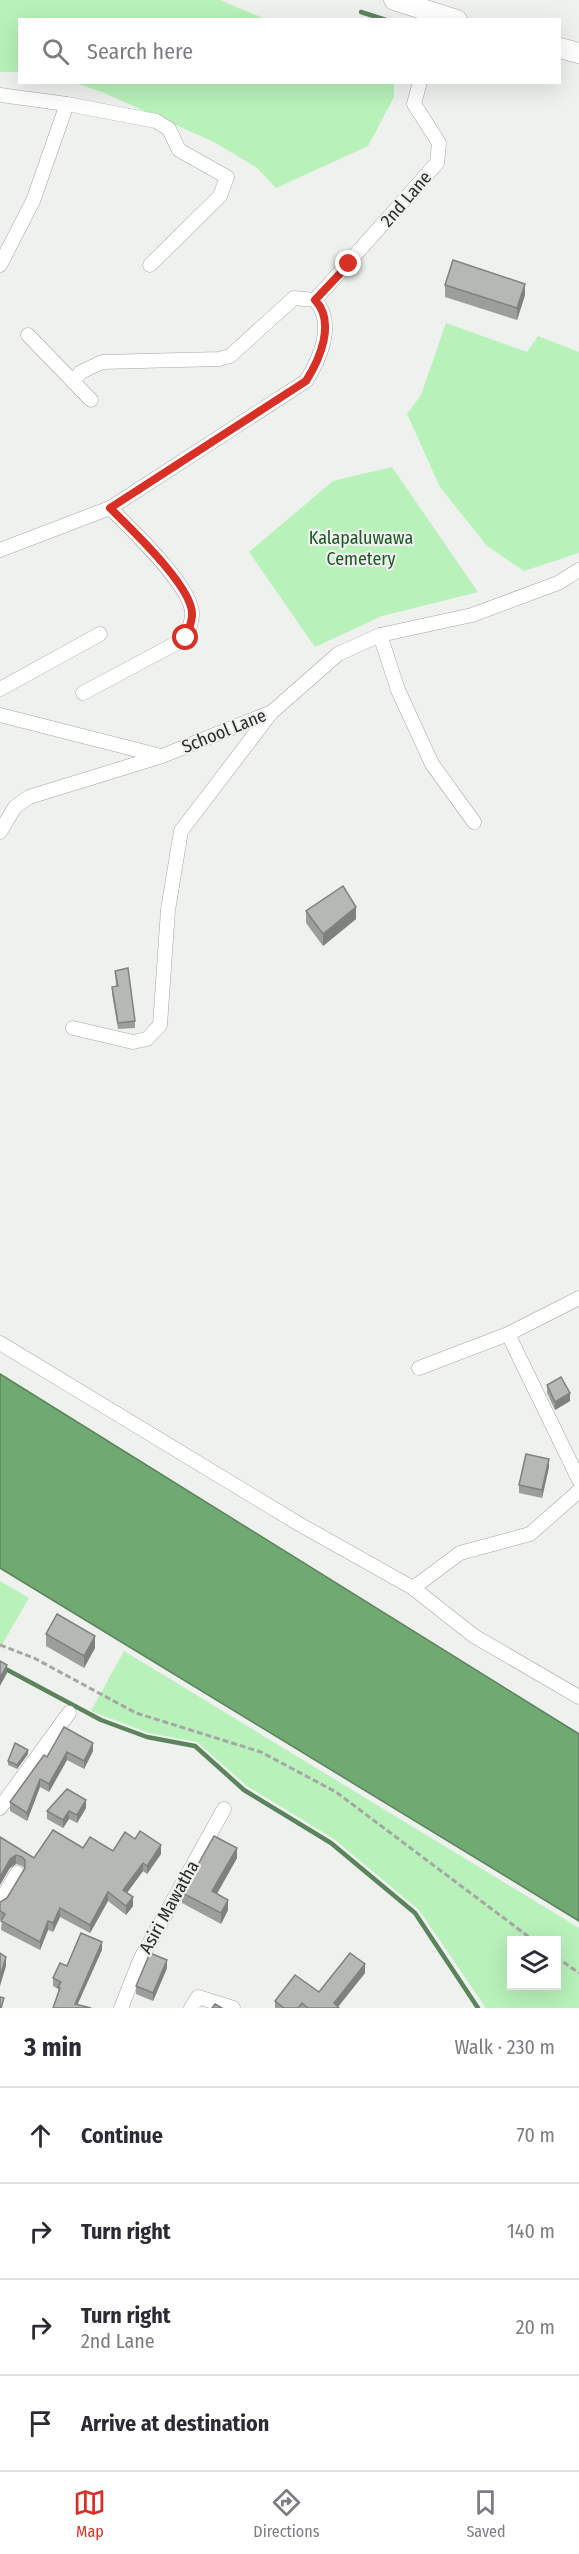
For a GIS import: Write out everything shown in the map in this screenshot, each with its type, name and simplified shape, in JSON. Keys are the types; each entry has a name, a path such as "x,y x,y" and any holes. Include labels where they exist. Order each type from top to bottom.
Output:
{"street":[{"path":"394,0 444,18"},
{"path":"561,48 579,53"},
{"name":"2nd Lane","path":"315,300 437,163 439,143 414,104 419,84"},
{"path":"0,95 67,104 156,121 169,129 179,150 226,177 220,196 150,266"},
{"path":"0,265 33,201 67,104"},
{"path":"0,550 110,508 306,381 318,363 325,333 322,307 315,300 294,298 230,356 219,359 102,362 81,372 73,381"},
{"path":"28,335 91,400"},
{"path":"83,693 186,638 192,615 188,597 158,556 110,508"},
{"name":"School Lane","path":"0,832 15,807 28,798 162,756 272,712 338,654 380,635 472,615 558,583 579,570"},
{"path":"0,689 100,634"},
{"path":"380,635 398,690 432,764 474,822"},
{"path":"73,1028 133,1042 147,1039 160,1025 168,910 181,831 272,712"},
{"path":"0,714 162,756"},
{"path":"419,1368 508,1334 579,1298"},
{"path":"508,1334 579,1479"},
{"path":"0,1342 299,1524 413,1588 474,1636 579,1697"},
{"path":"413,1588 460,1553 530,1534 579,1491"},
{"path":"0,1808 69,1713"},
{"name":"Asiri Mawatha","path":"121,2008 140,1960 224,1809"},
{"path":"0,1902 17,1873"},
{"path":"191,2008 198,1997 233,2008"}],"path":[{"path":"0,1644 34,1658 136,1713 261,1752 336,1791 526,1936"},
{"path":"561,1960 579,1973"}],"green space":[{"path":"0,0 220,0 263,18 18,18 18,72 0,72"},
{"path":"78,84 394,84 394,97 368,146 276,188 256,167 214,142 102,92"},
{"path":"446,323 527,352 538,336 579,352 579,553 524,571 487,546 440,487 407,414 421,395"},
{"name":"Kalapaluwawa Cemetery","path":"392,467 478,592 382,616 315,647 249,552 333,481"},
{"path":"0,1581 29,1598 0,1648"},
{"path":"124,1651 579,1928 579,2008 486,2008 419,1910 334,1839 247,1786 197,1742 149,1733 91,1711"}],"shaded area":[{"path":"0,1374 579,1734 579,1921 0,1568"}],"building":[{"path":"453,260 525,284 517,308 445,285"},
{"path":"343,886 356,907 323,934 306,911"},
{"path":"128,968 135,1021 118,1023 112,987 118,986 115,971"},
{"path":"561,1377 570,1393 555,1402 547,1385"},
{"path":"526,1454 549,1459 542,1490 519,1485"},
{"path":"57,1614 95,1636 84,1656 46,1634"},
{"path":"0,1661 7,1665 0,1678"},
{"path":"64,1727 93,1743 84,1761 67,1752 49,1784 40,1779 27,1813 10,1802 44,1755 47,1757"},
{"path":"15,1743 28,1750 17,1765 8,1761"},
{"path":"67,1789 86,1800 77,1815 69,1811 63,1820 47,1811"},
{"path":"53,1830 83,1848 90,1837 113,1851 125,1832 135,1839 140,1831 161,1845 147,1866 143,1863 123,1890 133,1897 126,1906 108,1892 90,1925 60,1908 53,1923 48,1921 40,1942 1,1921 5,1914 0,1911 0,1902 7,1898 25,1868 25,1860 16,1855 10,1859 0,1877 0,1837 34,1858"},
{"path":"214,1836 237,1848 212,1891 228,1900 221,1913 182,1893"},
{"path":"81,1933 102,1942 75,2004 91,2008 53,2008 61,1982 53,1978 60,1963 67,1966"},
{"path":"0,1953 6,1957 0,1977"},
{"path":"150,1953 167,1960 153,1993 136,1986"},
{"path":"350,1953 365,1964 334,2003 339,2008 308,2008 302,2003 298,2008 284,2008 275,2001 295,1975 319,1992"},
{"path":"0,1997 4,1998 1,2008 0,2008"}],"waterway":[{"path":"361,12 380,18"},
{"path":"0,1666 101,1720 147,1737 195,1746 244,1790 331,1843 415,1913 478,2008"}],"route":[{"path":"186,638 192,615 188,597 158,556 110,508 306,381 318,363 325,333 322,307 315,300 349,264"}]}
